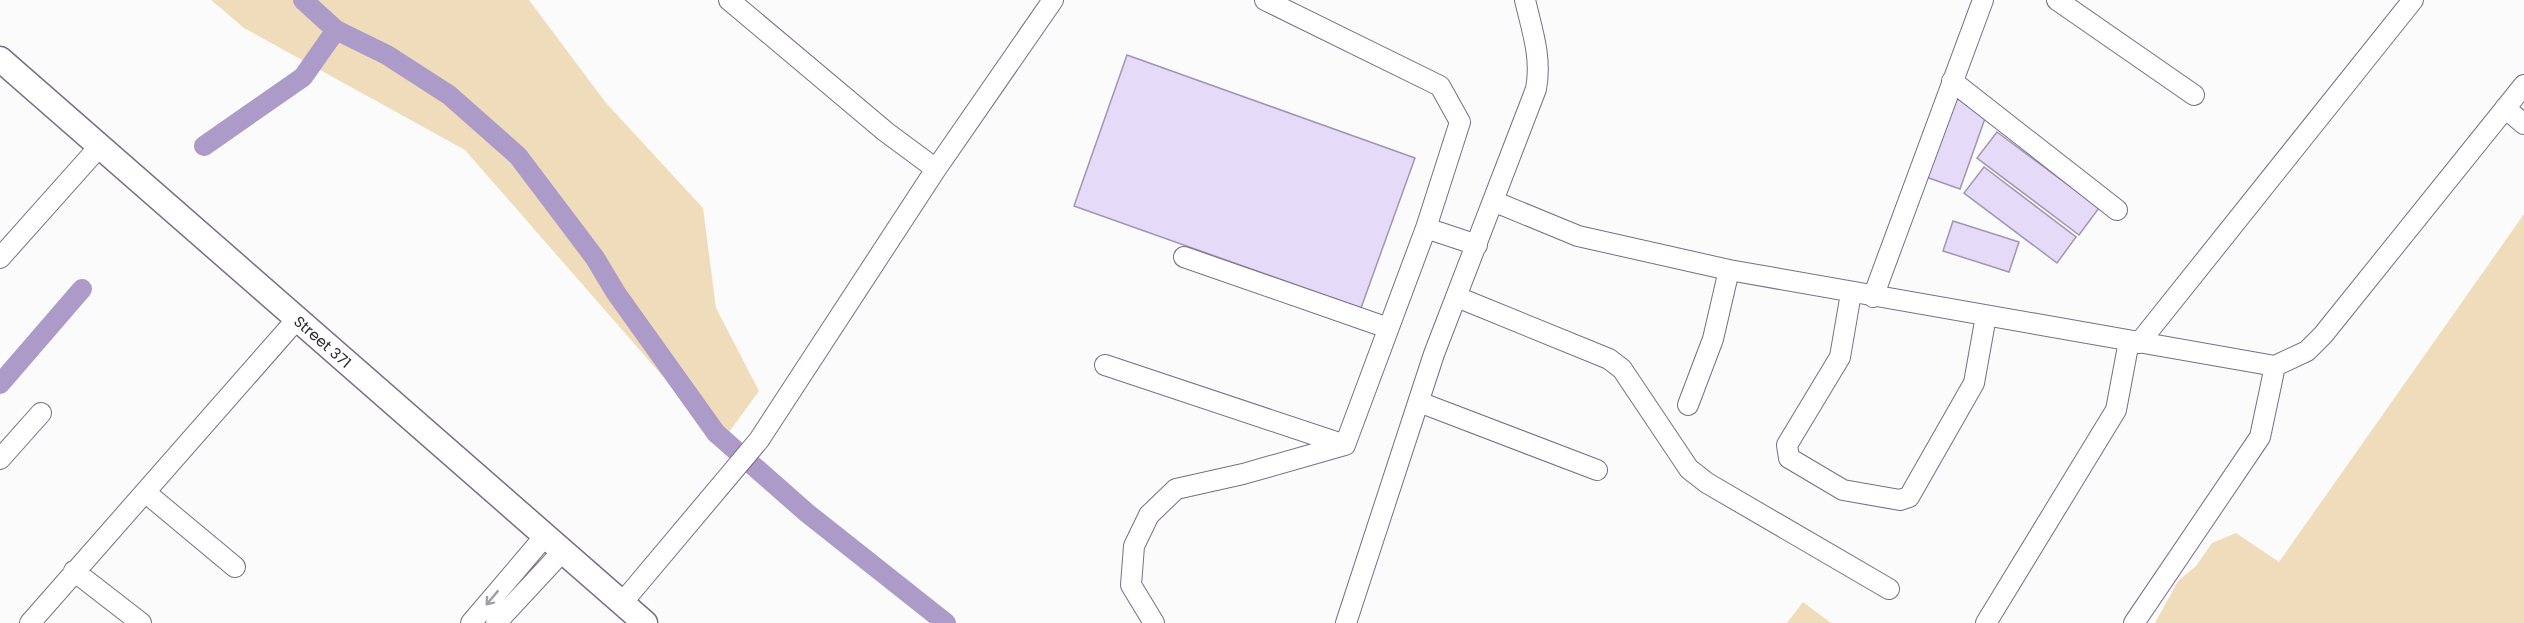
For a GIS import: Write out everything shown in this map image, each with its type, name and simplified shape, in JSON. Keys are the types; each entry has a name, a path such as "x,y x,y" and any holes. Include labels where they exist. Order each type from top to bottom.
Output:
{"main road":[{"name":"Street 371","path":"0,59 645,623"}],"street":[{"path":"729,0 886,132 936,169"},
{"path":"622,603 759,440 936,169 1053,0"},
{"path":"1265,0 1440,86 1460,122 1426,228 1345,445"},
{"path":"1346,623 1456,297 1536,89 1539,57 1525,0"},
{"path":"1873,297 1983,0"},
{"path":"2057,0 2194,95"},
{"path":"1986,623 2116,410 2134,342 2413,0"},
{"path":"1952,81 2117,210"},
{"path":"1493,201 1578,236 1729,270 2275,366 2307,351 2323,335 2524,85"},
{"path":"2505,108 2524,124"},
{"path":"0,258 99,147"},
{"path":"1426,228 1477,245"},
{"path":"1184,257 1388,328"},
{"path":"1688,405 1713,339 1729,270"},
{"path":"1851,293 1840,357 1787,446 1790,458 1843,490 1900,500 1909,497 1974,383 1986,316"},
{"path":"1456,297 1609,359 1622,369 1689,469 1707,483 1889,589"},
{"path":"30,623 297,319"},
{"path":"1105,365 1345,445"},
{"path":"2134,623 2260,437 2275,366"},
{"path":"1419,402 1597,470"},
{"path":"0,459 41,413"},
{"path":"1154,623 1131,585 1134,546 1149,515 1176,489 1243,474 1345,445"},
{"path":"145,492 235,567"},
{"path":"471,623 554,544"},
{"path":"496,623 554,544"},
{"path":"74,571 141,623"}],"shaded area":[{"path":"211,0 529,0 606,103 703,208 716,308 759,391 721,443 465,150 244,28"},
{"path":"2524,214 2524,623 2155,623 2178,581 2196,566 2212,543 2236,533 2279,562"},
{"path":"1803,602 1831,623 1787,623"}],"building":[{"path":"1127,55 1415,158 1361,308 1074,206"},
{"path":"1954,98 1988,110 1960,189 1926,177"},
{"path":"1997,132 2099,208 2079,235 1977,158"},
{"path":"1984,167 2076,237 2057,263 1964,193"},
{"path":"1953,221 2019,242 2009,272 1943,251"}],"waterway":[{"path":"303,0 336,30 387,55 449,95 518,156 595,258 616,293 716,433 807,513 946,623"},
{"path":"204,146 303,77 336,30"},
{"path":"0,384 82,289"}]}
